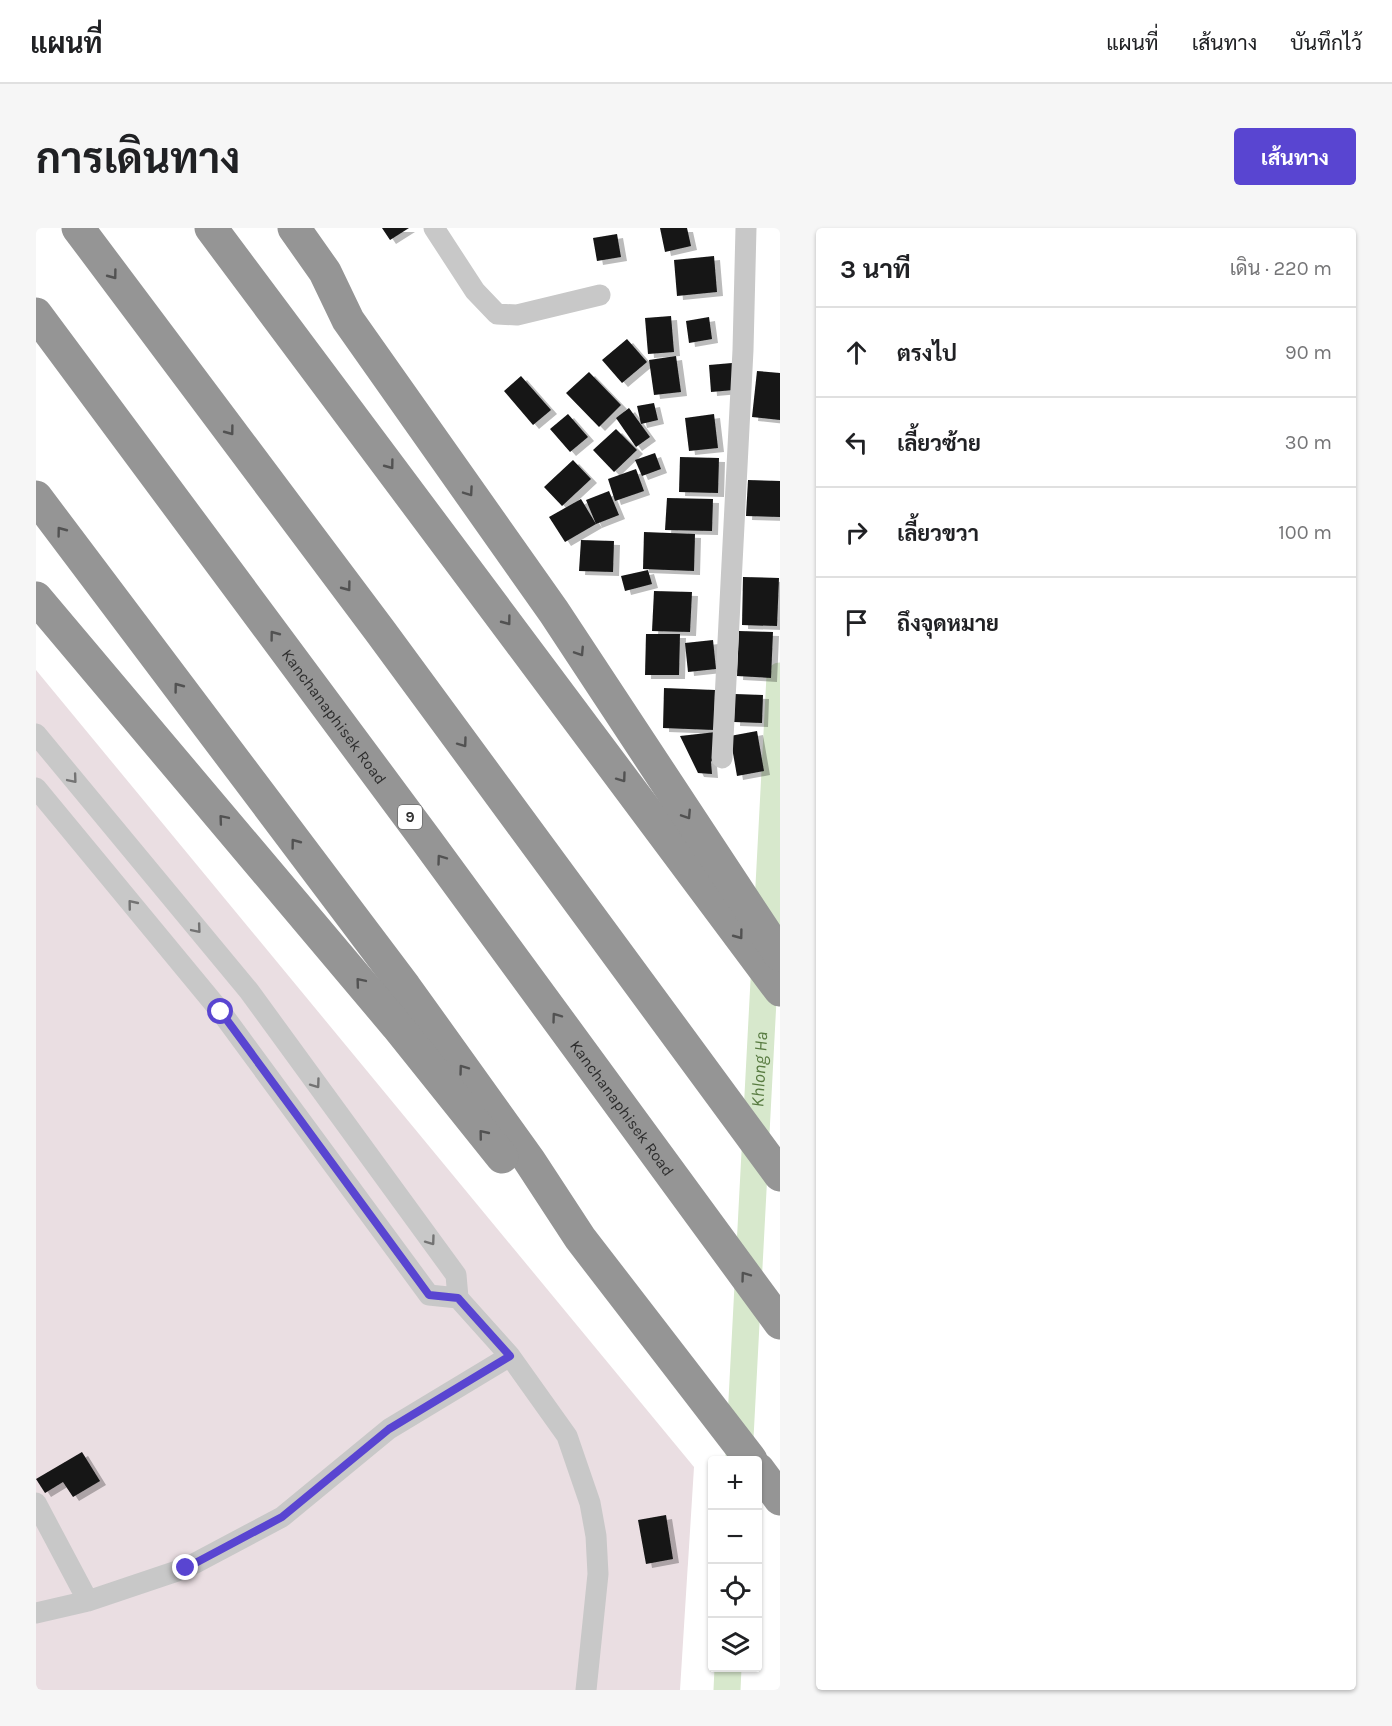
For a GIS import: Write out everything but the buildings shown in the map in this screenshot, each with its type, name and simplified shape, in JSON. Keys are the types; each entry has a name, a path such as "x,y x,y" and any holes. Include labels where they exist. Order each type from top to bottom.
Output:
{"highway":[{"path":"78,228 380,631 780,1175"},
{"path":"211,228 780,990"},
{"path":"271,228 309,279 348,320"},
{"path":"294,228 325,272 348,320 554,612 780,955"},
{"name":"Kanchanaphisek Road","path":"36,314 427,841 780,1323"},
{"path":"36,497 529,1160 580,1238 747,1456"},
{"path":"36,598 302,912 522,1181 580,1238"},
{"path":"762,1474 780,1499"}],"street":[{"path":"434,228 475,291 497,314 517,315 600,295"},
{"path":"722,758 743,350 746,228"},
{"path":"36,734 249,992 456,1275 458,1298 510,1356 567,1436 590,1503 596,1536 598,1574 586,1690"},
{"path":"36,788 221,1012 429,1295 458,1298"},
{"path":"36,1612 88,1601 186,1568 282,1517 389,1429 510,1356"},
{"path":"36,1503 88,1601"}],"shaded area":[{"path":"36,670 694,1467 680,1690 36,1690"}],"waterway":[{"name":"Khlong Ha","path":"739,1456 780,676"},
{"name":"Khlong Ha","path":"727,1690 728,1672"}],"route":[{"path":"186,1568 282,1517 389,1429 510,1356 458,1298 429,1295 221,1012"}]}
